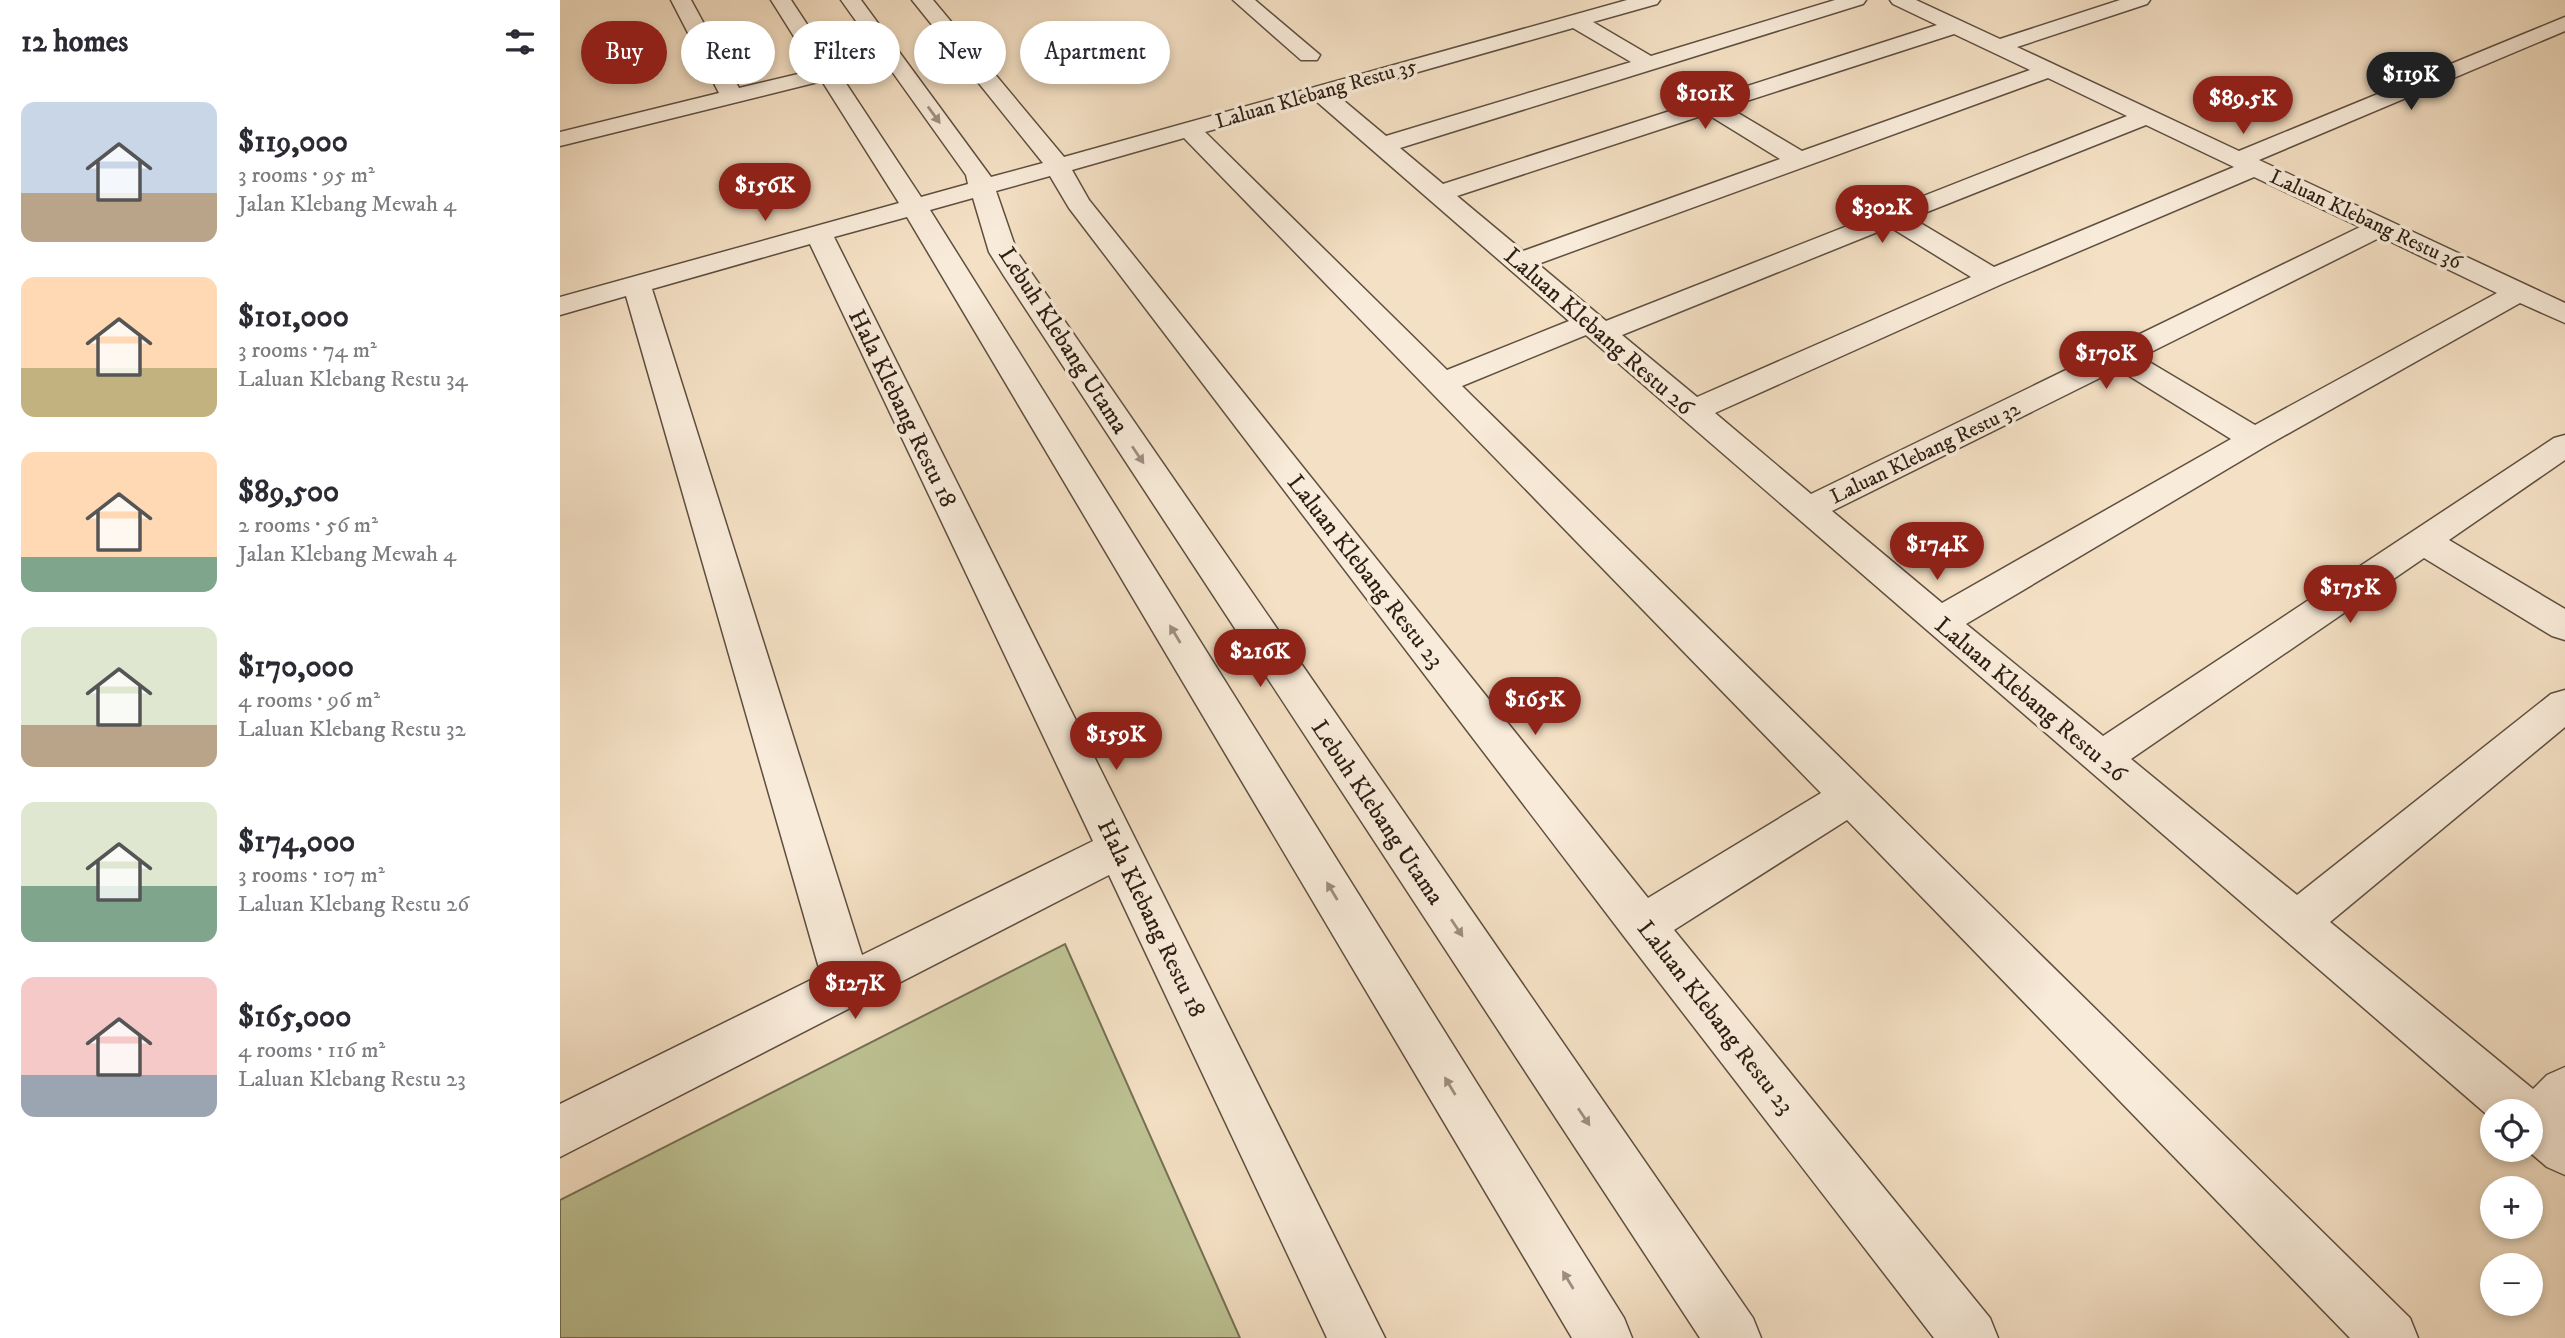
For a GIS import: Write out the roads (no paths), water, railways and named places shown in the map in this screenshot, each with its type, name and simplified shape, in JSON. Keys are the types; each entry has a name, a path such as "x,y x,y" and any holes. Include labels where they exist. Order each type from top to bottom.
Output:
{"street":[{"path":"681,0 733,97"},
{"path":"781,0 794,21"},
{"name":"Lebuh Klebang Utama","path":"851,0 978,176 1003,252 1018,276 1733,1338"},
{"name":"Laluan Klebang Restu 23","path":"922,0 1052,157 1078,202 1642,925 1970,1338"},
{"path":"1243,0 1309,55"},
{"name":"Laluan Klebang Restu 35","path":"560,306 1650,0"},
{"path":"1383,145 1856,0"},
{"name":"Laluan Klebang Restu 36","path":"1900,0 2565,314"},
{"path":"2000,46 2140,0"},
{"path":"1576,21 1648,63"},
{"path":"1692,411 2565,23"},
{"path":"1439,193 1957,26"},
{"path":"1520,261 2050,70"},
{"path":"561,136 789,83"},
{"path":"835,84 914,206 1604,1338"},
{"name":"Laluan Klebang Restu 26","path":"1320,92 1939,622 2297,922 2518,1099"},
{"path":"1710,106 1798,159"},
{"path":"1442,383 1596,328 2147,116"},
{"path":"1188,129 2390,1338"},
{"path":"1890,216 1992,278"},
{"name":"Laluan Klebang Restu 32","path":"1807,510 2381,227"},
{"name":"Hala Klebang Restu 18","path":"818,233 1357,1338"},
{"path":"637,284 848,986"},
{"path":"1939,622 2255,439 2519,292"},
{"path":"2118,356 2255,439"},
{"path":"2102,758 2565,445"},
{"path":"2423,541 2565,626"},
{"path":"2297,922 2565,705"},
{"path":"1642,925 1851,796"},
{"path":"560,1131 1119,849"}]}
